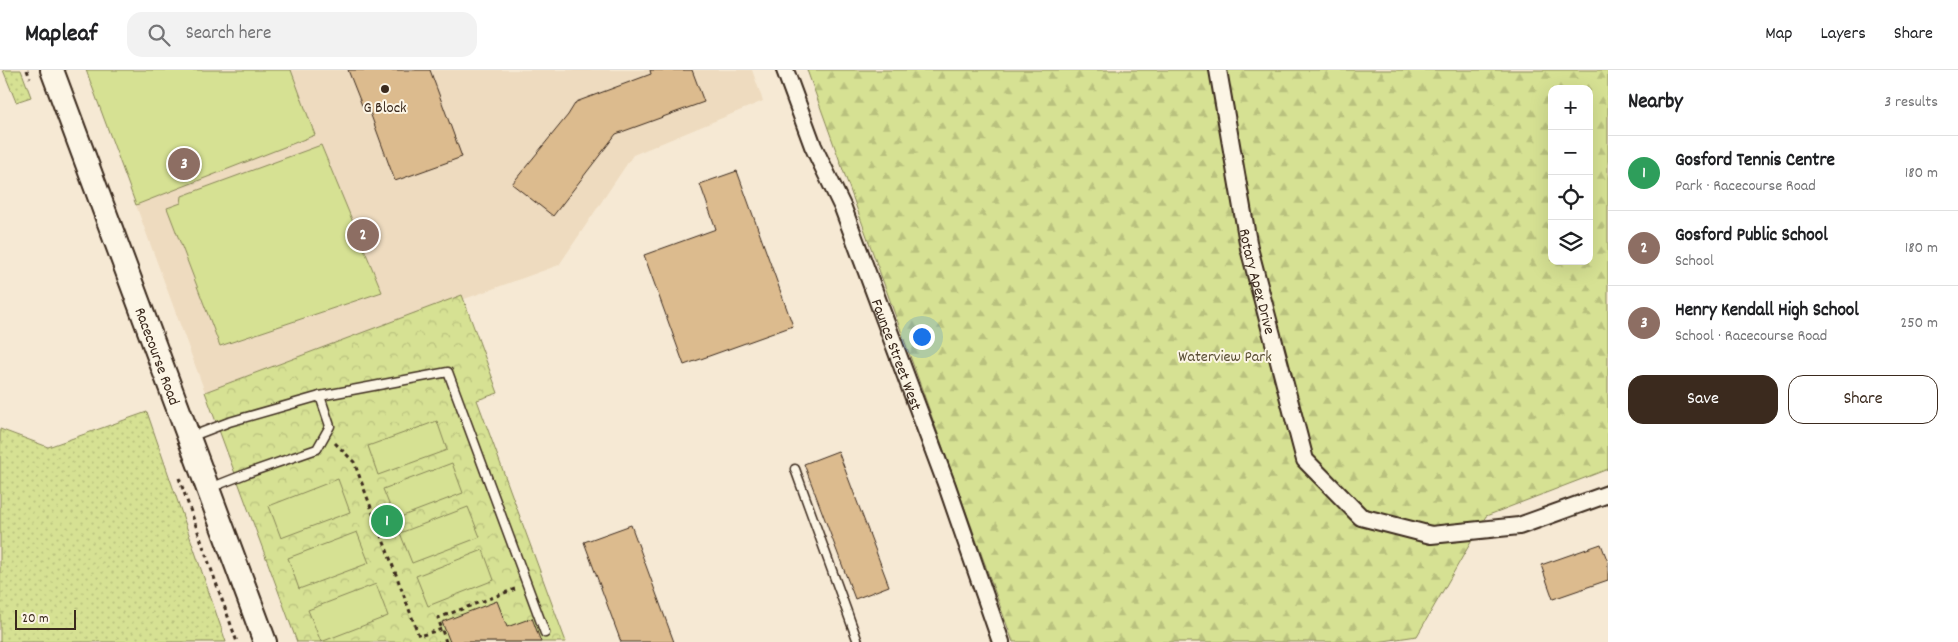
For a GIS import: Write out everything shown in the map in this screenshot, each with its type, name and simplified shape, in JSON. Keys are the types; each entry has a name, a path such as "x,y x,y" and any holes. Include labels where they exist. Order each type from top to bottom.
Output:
{"main road":[{"name":"Racecourse Road","path":"52,70 265,642"}],"street":[{"name":"Faunce Street West","path":"785,70 814,146 843,208 947,486 1001,642"},
{"name":"Rotary Apex Drive","path":"1218,70 1249,248 1305,460 1361,517 1430,535 1519,526 1608,494"}],"lane":[{"path":"188,438 229,422 320,396 448,372 545,633"},
{"path":"208,489 317,449 330,426 320,396"},
{"path":"795,470 858,642"}],"path":[{"path":"325,435 343,449 354,462 420,636 442,629"},
{"path":"199,535 237,642"},
{"path":"446,642 438,618 527,584"}],"shaded area":[{"path":"86,70 752,70 763,101 633,155 559,265 205,392"}],"green space":[{"path":"3,70 21,70 31,97 16,102"},
{"path":"86,70 291,70 315,135 136,205"},
{"name":"Waterview Park","path":"807,70 1608,70 1608,469 1486,516 1417,636 1377,642 1013,642"},
{"path":"321,145 382,292 220,346 167,208 181,203 182,196"},
{"path":"462,295 498,393 477,400 566,642 297,642 205,392"},
{"path":"147,412 226,642 0,642 0,429 48,447"},
{"path":"437,421 447,450 378,475 368,446"},
{"path":"452,463 463,493 395,519 383,489"},
{"path":"338,479 350,512 281,538 269,506"},
{"path":"468,507 480,537 412,563 400,533"},
{"path":"357,532 369,563 299,589 288,558"},
{"path":"483,550 494,580 428,606 416,576"},
{"path":"376,584 388,616 321,642 308,610"}],"building":[{"path":"348,70 430,70 462,157 395,181 368,107 363,108"},
{"path":"650,70 692,70 704,102 616,134 553,216 512,184 568,115 576,102 651,74"},
{"path":"737,171 793,326 684,365 644,255 716,229 700,184"},
{"path":"838,451 889,586 855,599 804,464"},
{"path":"631,525 674,642 621,642 584,542"},
{"path":"1601,544 1608,562 1608,580 1553,599 1541,565"},
{"path":"497,601 507,627 532,618 541,642 450,642 442,622"}],"place":[{"name":"G Block","path":"385,89"},
{"name":"Henry Kendall High School","path":"184,164"},
{"name":"Gosford Public School","path":"363,235"},
{"name":"Gosford Tennis Centre","path":"387,521"}]}
